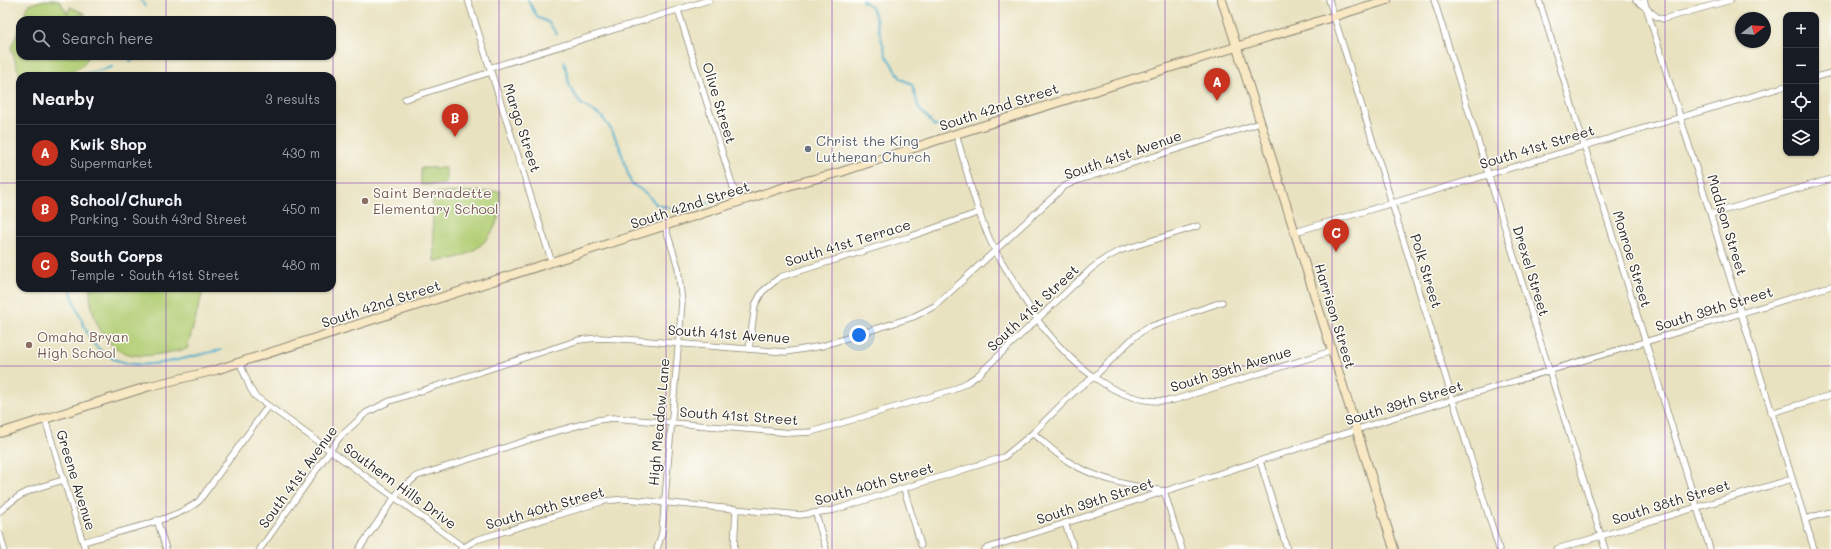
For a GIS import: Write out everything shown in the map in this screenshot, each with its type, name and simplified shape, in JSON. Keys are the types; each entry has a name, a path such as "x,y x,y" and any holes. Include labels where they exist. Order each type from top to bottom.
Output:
{"street":[{"name":"Margo Street","path":"468,0 552,263"},
{"path":"405,99 709,0"},
{"name":"Harrison Street","path":"1222,0 1394,549"},
{"name":"Polk Street","path":"1329,0 1499,549"},
{"name":"South 42nd Street","path":"0,433 165,381 216,370 240,363 791,185 841,172 956,134 1387,0"},
{"name":"Drexel Street","path":"1434,0 1605,549"},
{"name":"Monroe Street","path":"1539,0 1710,549"},
{"path":"1636,0 1657,17 1663,19 1732,0"},
{"name":"Madison Street","path":"1644,0 1814,549"},
{"name":"Olive Street","path":"678,10 738,203"},
{"path":"1819,76 1831,73"},
{"name":"South 41st Street","path":"1295,232 1783,87"},
{"name":"South 41st Avenue","path":"260,549 339,438 366,413 390,401 579,340 598,338 786,352 822,346 913,317 935,306 994,249 1065,186 1076,181 1260,122"},
{"name":"South 39th Avenue","path":"956,134 980,212 994,249 1037,319 1060,347 1094,377 1125,396 1145,401 1164,402 1185,398 1332,351"},
{"path":"1711,214 1831,179"},
{"name":"South 41st Terrace","path":"749,350 755,305 762,292 780,277 909,237 980,212"},
{"name":"High Meadow Lane","path":"657,549 662,533 682,303 681,282 678,267 665,226"},
{"name":"South 41st Street","path":"359,549 394,498 407,482 425,473 550,433 598,420 613,418 792,433 811,432 953,390 968,382 1106,258 1119,251 1198,226"},
{"name":"South 39th Street","path":"985,549 1453,400 1831,286"},
{"name":"South 40th Street","path":"462,548 476,540 604,501 626,500 664,502 800,515 816,514 904,489 1004,457 1033,433 1076,390 1094,377 1133,338 1146,328 1222,302"},
{"name":"Southern Hills Drive","path":"240,363 252,392 268,406 462,548"},
{"path":"1772,413 1831,395"},
{"path":"82,542 186,511 199,501 268,406"},
{"name":"Greene Avenue","path":"45,419 85,549"},
{"path":"1033,433 1070,462 1102,477 1128,485 1164,491 1182,549"},
{"path":"1260,461 1287,549"},
{"name":"South 38th Street","path":"1557,549 1792,479"},
{"path":"0,511 13,499 25,492 64,480"},
{"path":"904,489 921,545"},
{"path":"734,549 736,508"},
{"path":"1805,519 1831,512"},
{"path":"816,514 826,549"},
{"path":"157,520 166,549"},
{"path":"1066,523 1074,549"},
{"path":"0,534 4,549"}],"green space":[{"path":"44,0 59,0 68,14 70,7 86,14 76,16 24,16 28,5"},
{"path":"16,36 16,60 86,60 84,64 78,68 67,72 19,72 11,48"},
{"path":"421,168 446,168 446,184 421,185"},
{"path":"500,191 498,220 492,232 484,242 474,250 462,256 449,260 434,261 432,198 437,193"},
{"path":"90,292 203,292 187,349 142,356 128,354 111,344 99,327 90,298"}],"waterway":[{"path":"141,0 145,6"},
{"path":"528,0 537,17 548,22 557,34"},
{"path":"862,0 873,9 886,55 901,79 912,84 919,109 934,126 949,127"},
{"path":"564,61 570,87 581,104 601,116 611,129 619,145 631,183 647,194 657,205 676,209 692,208 715,201"},
{"path":"93,72 112,67"},
{"path":"71,292 80,318 91,340 107,355 122,362 154,364 221,350"}],"place":[{"name":"Kwik Shop","path":"1217,101"},
{"name":"School/Church","path":"455,137"},
{"name":"Christ the King Lutheran Church","path":"808,149"},
{"name":"Saint Bernadette Elementary School","path":"365,201"},
{"name":"South Corps","path":"1336,252"},
{"name":"Omaha Bryan High School","path":"29,345"}]}
